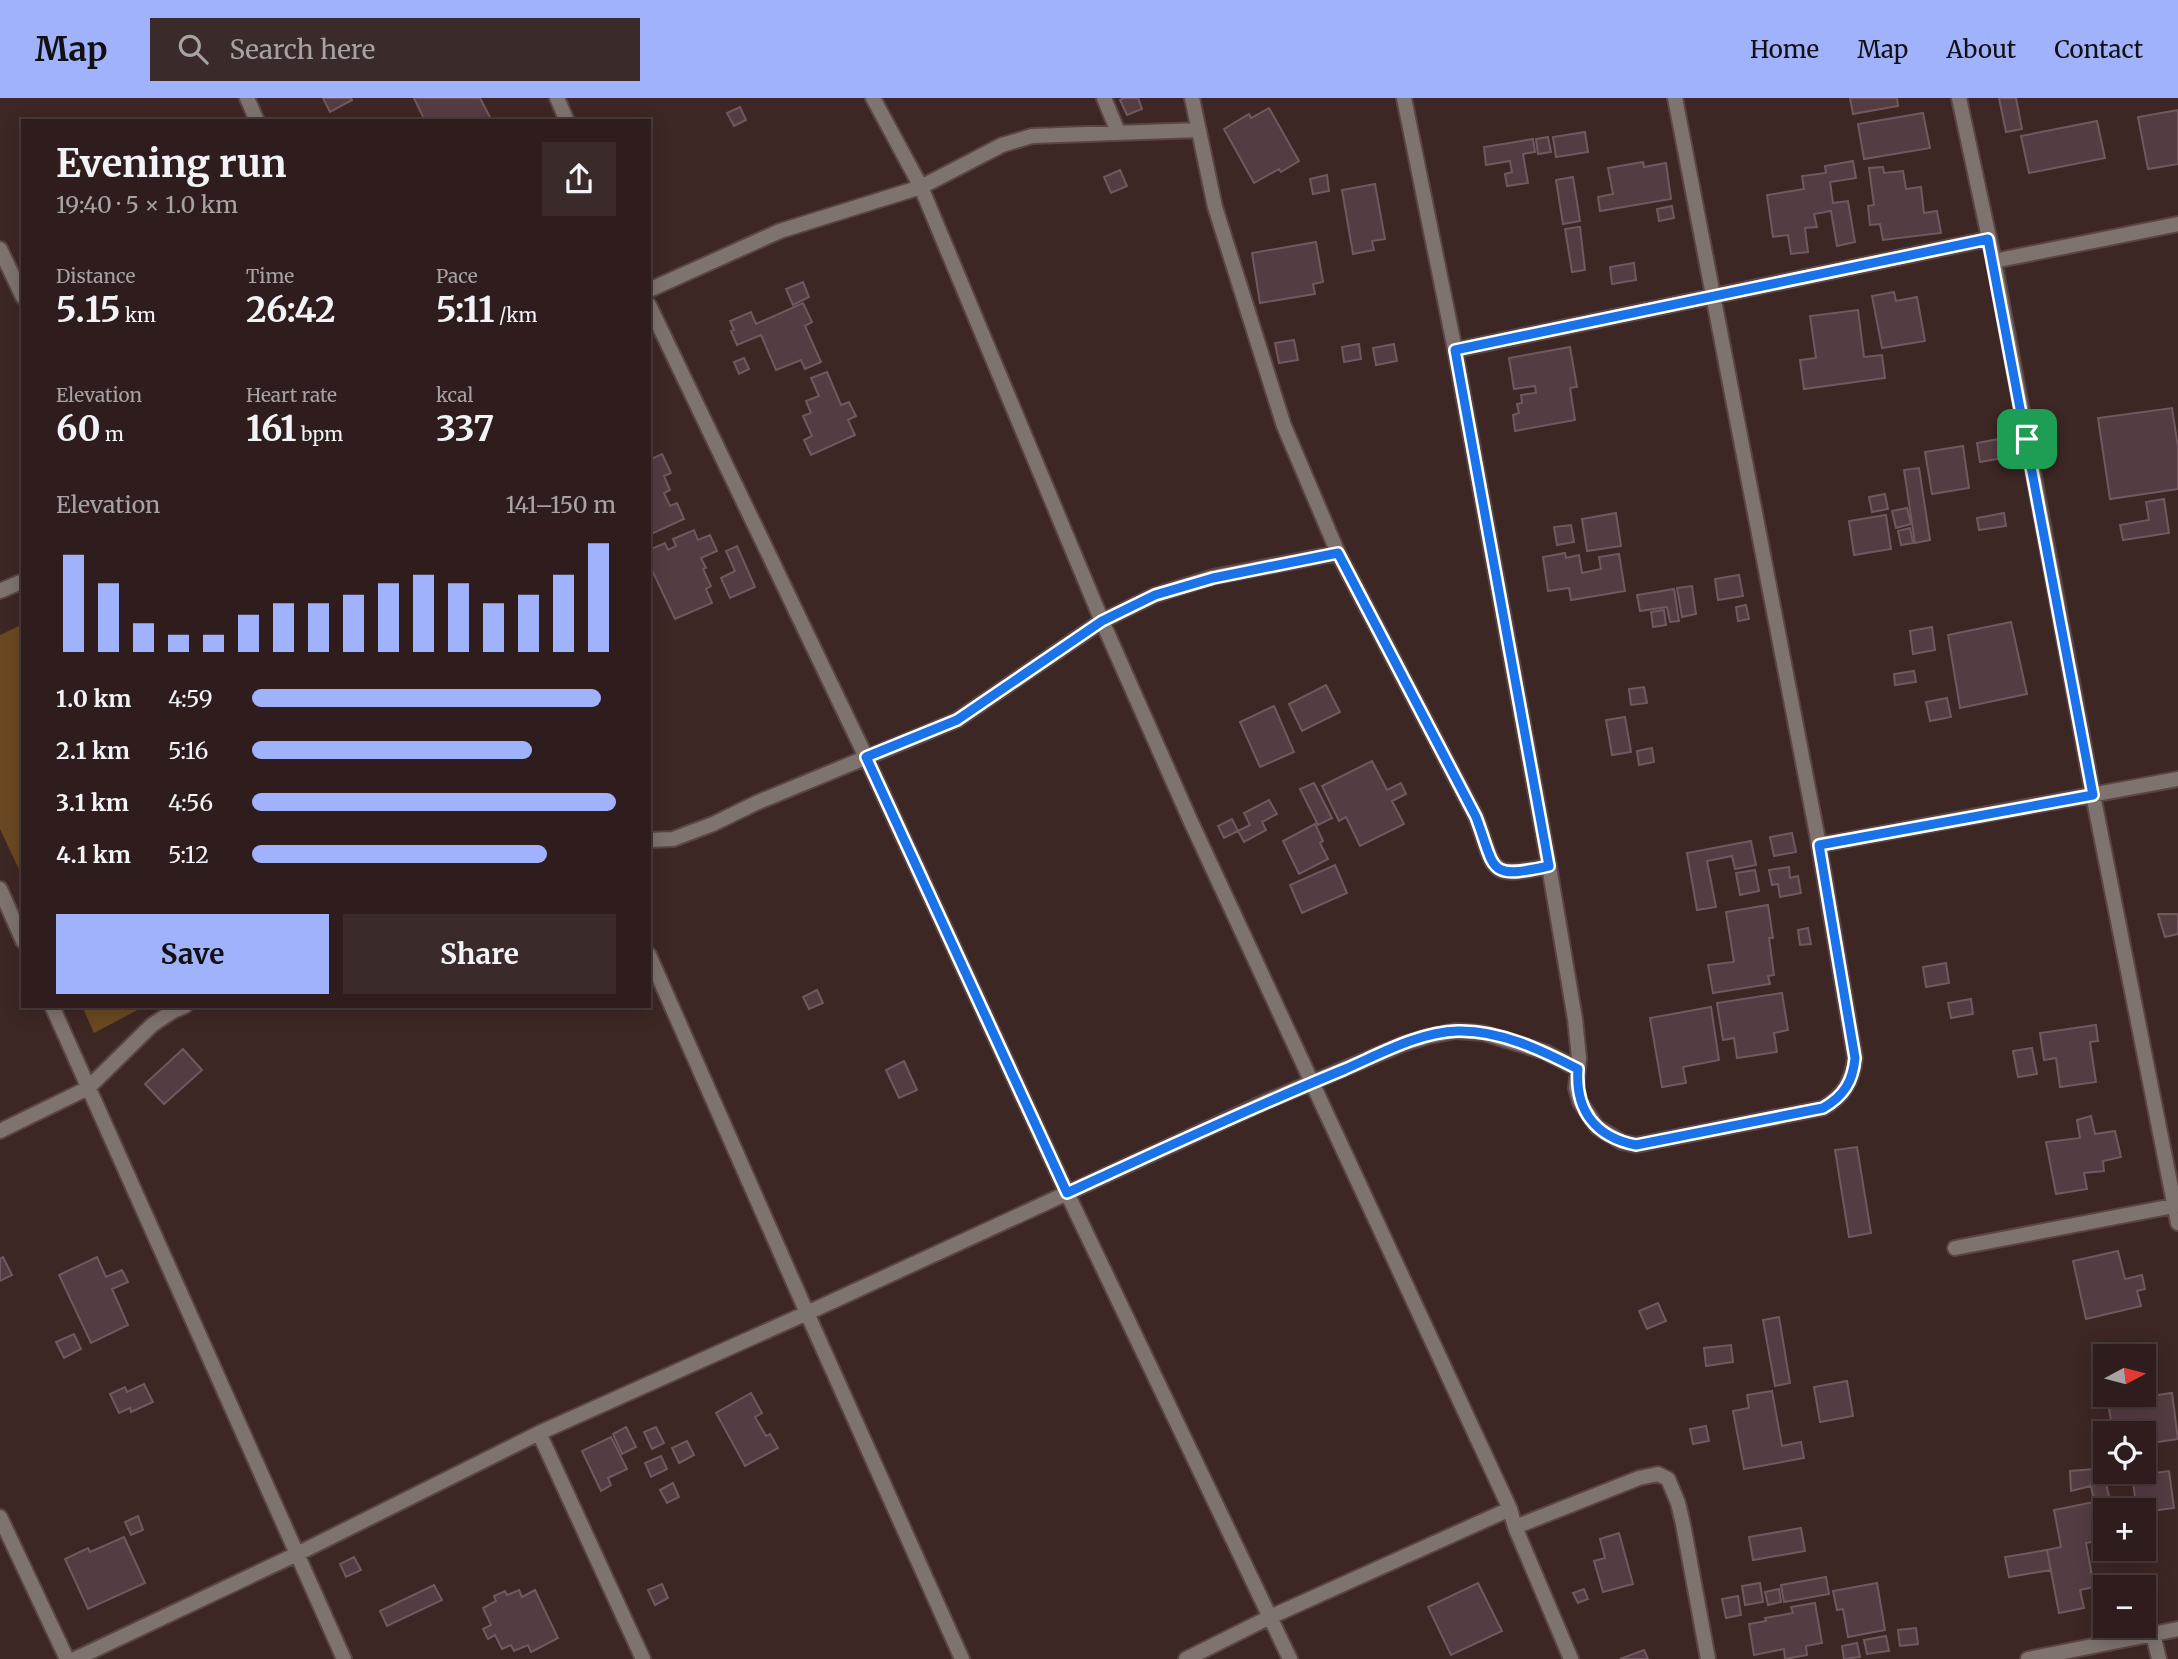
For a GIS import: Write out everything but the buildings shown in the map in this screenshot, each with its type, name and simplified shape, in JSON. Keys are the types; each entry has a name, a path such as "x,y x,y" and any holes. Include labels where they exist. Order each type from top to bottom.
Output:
{"street":[{"path":"247,98 256,119"},
{"path":"557,98 566,119"},
{"path":"873,98 921,187 1102,621 1191,822 1510,1509 1515,1527 1571,1659"},
{"path":"1104,98 1118,132"},
{"path":"1192,98 1216,207 1284,426 1338,553 1476,817 1488,856 1500,869 1514,873 1549,866"},
{"path":"1404,98 1455,350 1549,866 1575,1019 1579,1058 1576,1088 1580,1102 1597,1127 1608,1136 1636,1145 1823,1108 1841,1095 1853,1073 1855,1058 1819,845 1675,98"},
{"path":"1959,98 1994,261 2093,795 2178,1223"},
{"path":"651,289 780,232 921,187 1002,145 1032,136 1199,130"},
{"path":"1994,261 2178,224"},
{"path":"1455,350 1988,239"},
{"path":"0,249 21,293"},
{"path":"651,309 866,757 1067,1193 1290,1659"},
{"path":"651,840 673,839 713,824 756,803 957,720 1102,621 1155,595 1213,578 1338,553"},
{"path":"0,591 21,582"},
{"path":"1819,845 2178,779"},
{"path":"0,889 21,936"},
{"path":"651,960 962,1659"},
{"path":"53,1008 344,1659"},
{"path":"0,1130 88,1088 152,1025 180,1008"},
{"path":"75,1659 297,1554 538,1433 807,1313 1265,1102 1404,1044 1456,1031 1483,1033 1545,1052 1578,1069"},
{"path":"1955,1248 2176,1205"},
{"path":"538,1433 643,1659"},
{"path":"1515,1527 1639,1478 1658,1474 1668,1479 1683,1524 1709,1659"},
{"path":"1186,1659 1270,1617 1510,1509"},
{"path":"0,1517 67,1659"},
{"path":"2156,1634 2178,1629"},
{"path":"2028,1659 2134,1638"},
{"path":"2155,1638 2159,1659"}],"shaded area":[{"path":"21,625 21,874 0,829 0,635"},
{"path":"83,1008 141,1008 94,1033"}],"route":[{"path":"1988,239 2027,439 2093,795 1819,845 1855,1058 1848,1086 1833,1102 1823,1108 1636,1145 1608,1136 1587,1115 1576,1088 1578,1069 1545,1052 1512,1041 1483,1033 1456,1031 1404,1044 1265,1102 1067,1193 866,757 957,720 1102,621 1155,595 1213,578 1338,553 1476,817 1488,856 1500,869 1507,872 1549,866 1455,350 1988,239"}]}
